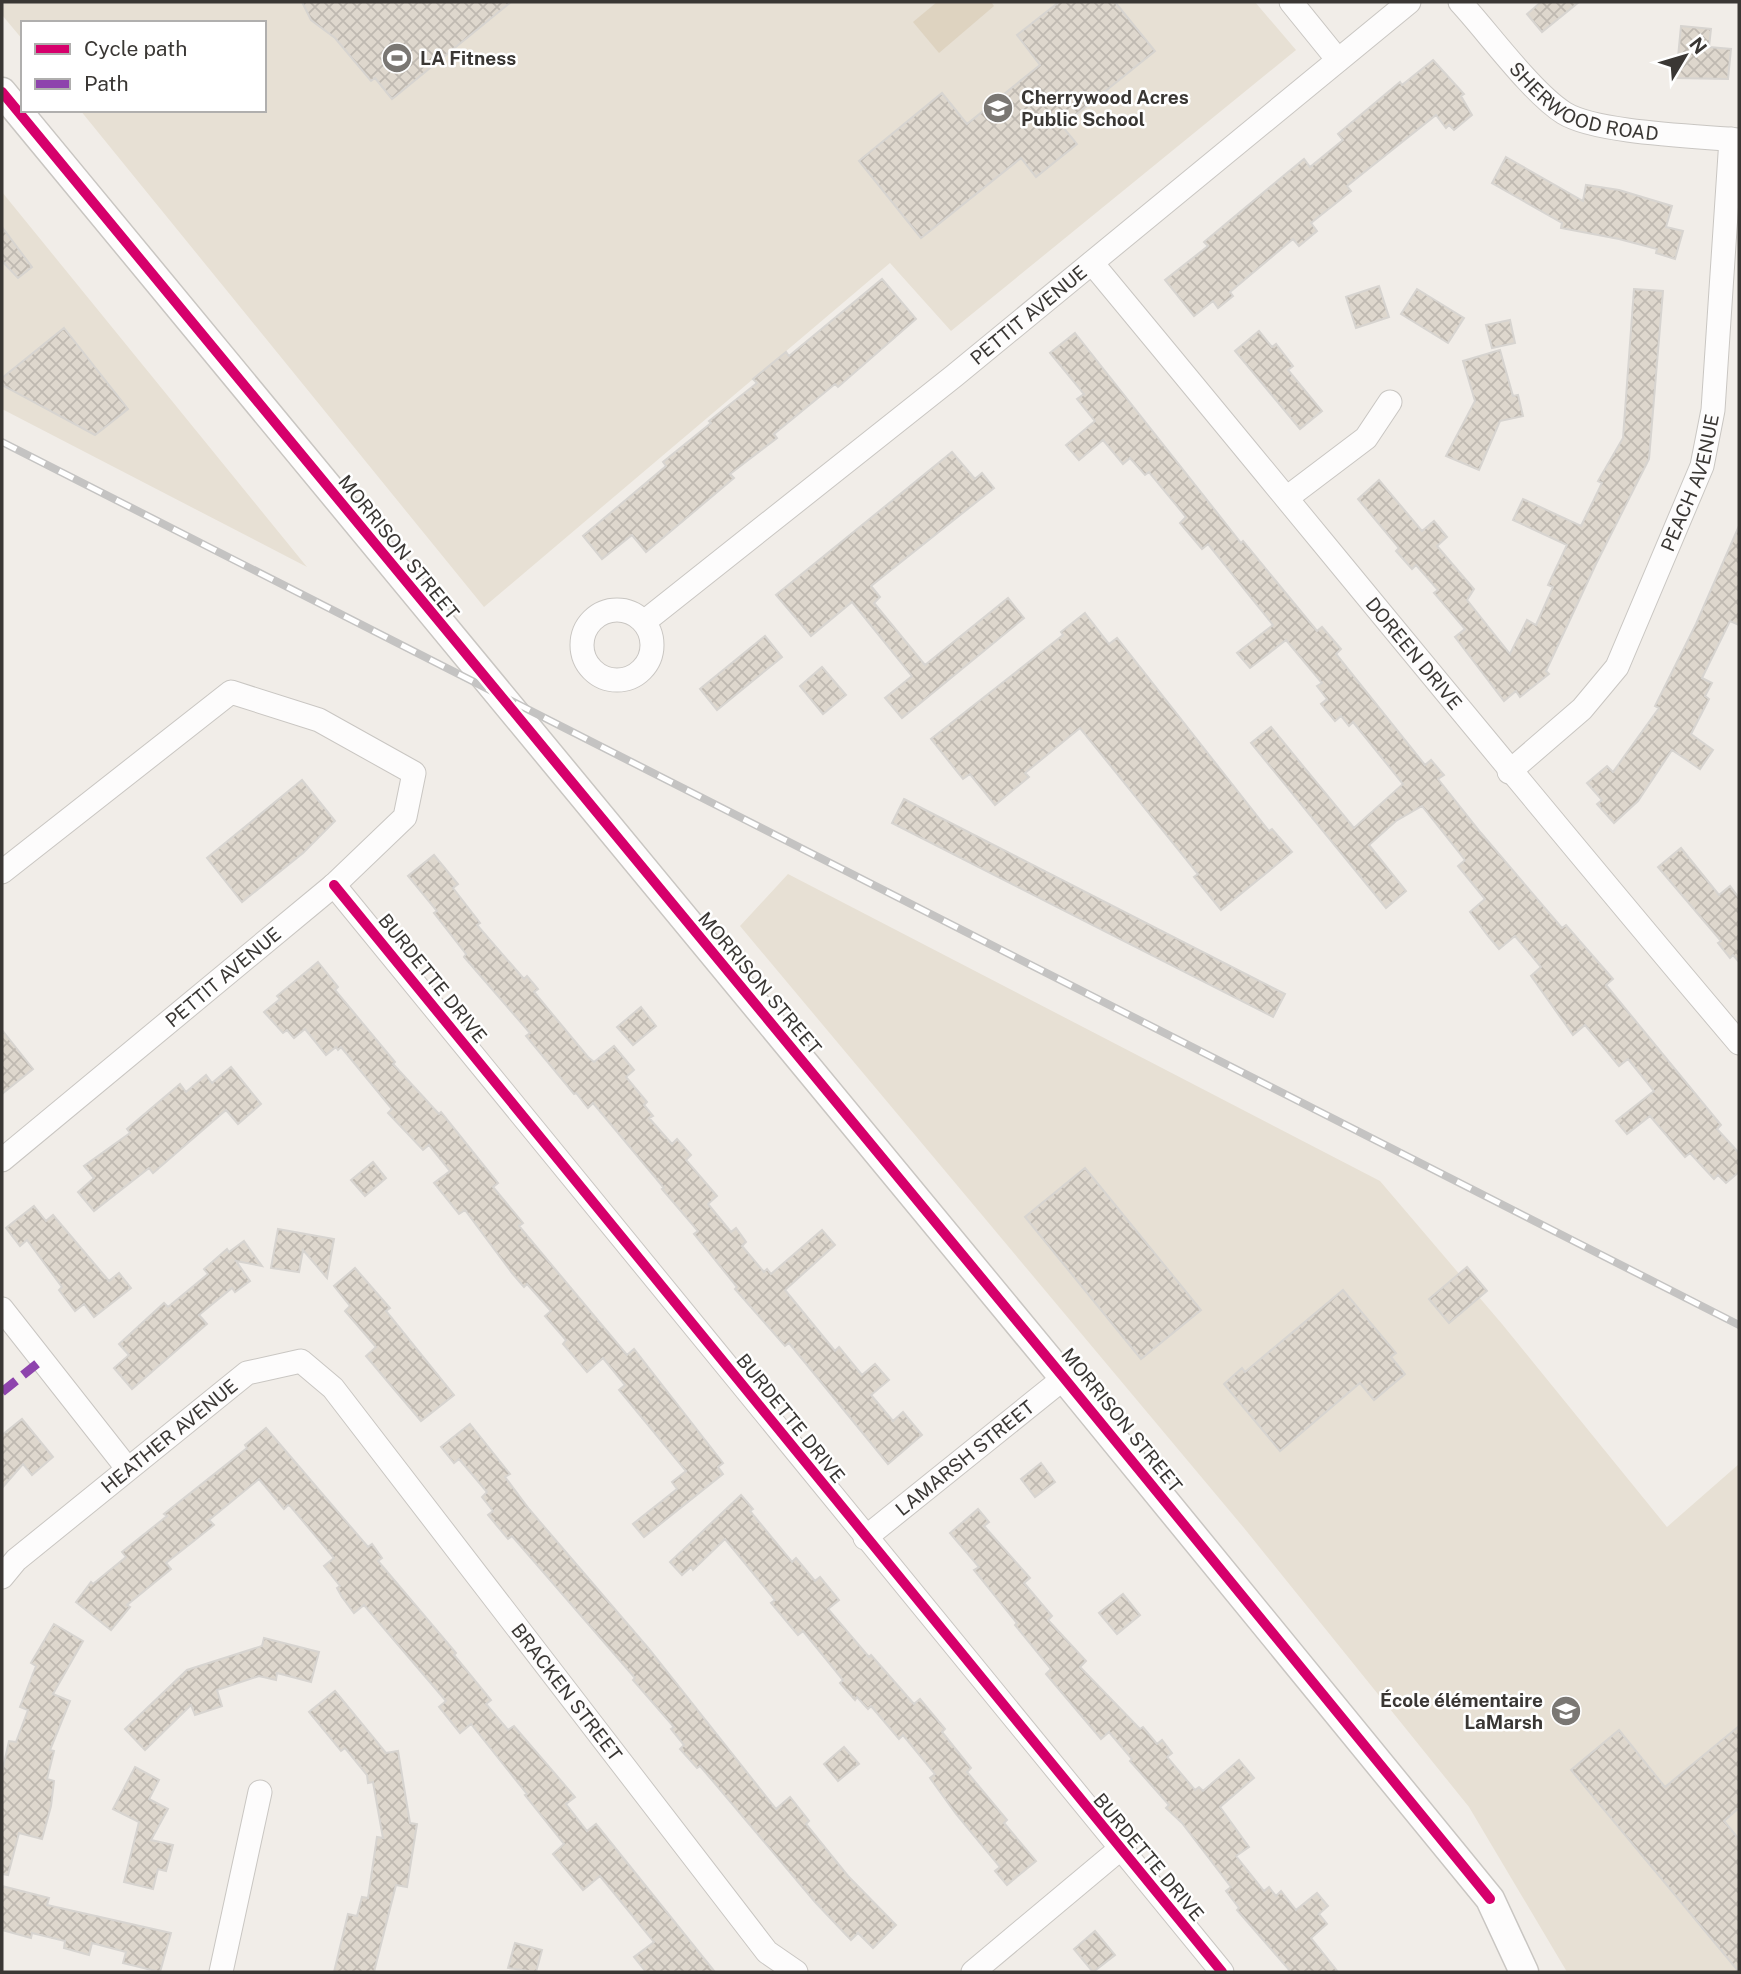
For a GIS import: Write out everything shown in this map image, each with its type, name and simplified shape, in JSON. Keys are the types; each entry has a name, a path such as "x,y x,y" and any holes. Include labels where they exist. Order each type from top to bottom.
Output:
{"street":[{"path":"1291,2 1338,60"},
{"name":"PETTIT AVENUE","path":"644,622 954,376 1409,2"},
{"name":"SHERWOOD ROAD","path":"1461,2 1544,96 1564,113 1590,124 1735,139"},
{"name":"MORRISON STREET","path":"2,92 1064,1378 1490,1899 1524,1972"},
{"name":"PEACH AVENUE","path":"1509,772 1583,709 1617,667 1702,466 1713,410 1735,139"},
{"name":"DOREEN DRIVE","path":"1092,263 1288,497 1509,772 1739,1043"},
{"path":"1288,497 1366,438 1390,402"},
{"name":"PETTIT AVENUE","path":"2,872 231,692 319,720 414,773 405,817 334,885 2,1160"},
{"name":"BURDETTE DRIVE","path":"334,885 1222,1972"},
{"path":"2,1309 127,1468"},
{"name":"HEATHER AVENUE","path":"2,1577 16,1560 247,1373 301,1361 333,1388 346,1404"},
{"name":"LAMARSH STREET","path":"865,1538 1064,1378"},
{"name":"BRACKEN STREET","path":"346,1404 766,1952 796,1972"},
{"path":"221,1972 260,1792"},
{"path":"973,1972 1120,1849"}],"shaded area":[{"path":"2,2 1255,2 1296,50 951,331 890,263 484,607 82,112 266,112 266,21 21,21 21,38 2,15"},
{"path":"937,2 991,2 994,6 939,53 913,22"},
{"path":"2,192 307,567 2,409"},
{"path":"788,874 1380,1181 1502,1324 1667,1527 1739,1464 1739,1972 1567,1972 1469,1807 1244,1528 740,926"}],"building":[{"name":"LA Fitness","path":"302,2 511,2 392,99 375,78 371,81 335,38 311,20"},
{"path":"1059,2 1115,2 1155,51 1062,126 1077,144 1036,177 1021,158 921,238 859,161 942,93 967,124 1040,65 1017,35"},
{"path":"1541,2 1579,2 1542,32 1527,14"},
{"path":"1681,26 1711,29 1709,47 1731,49 1728,79 1676,78"},
{"path":"1433,60 1464,94 1461,96 1472,115 1454,130 1449,125 1446,128 1436,115 1347,186 1351,191 1311,223 1317,231 1299,246 1293,239 1230,292 1233,296 1218,308 1213,301 1194,316 1165,280 1208,246 1204,242 1282,177 1304,159 1310,167 1343,140 1338,134 1400,82 1402,85"},
{"path":"1506,157 1583,201 1586,185 1619,190 1672,206 1666,227 1683,231 1675,259 1656,253 1657,249 1561,228 1562,223 1492,183"},
{"path":"2,227 32,267 18,278 2,261"},
{"path":"882,279 916,319 838,387 835,384 774,434 777,438 730,474 734,478 646,552 632,535 602,559 583,536 666,466 663,462 711,423 709,421 757,383 753,379 786,352 789,356"},
{"path":"1379,286 1389,317 1356,328 1346,297"},
{"path":"1417,289 1464,318 1448,343 1401,314"},
{"path":"1634,289 1663,291 1649,459 1546,671 1549,674 1520,697 1516,691 1504,701 1455,637 1465,629 1434,593 1438,590 1416,565 1412,569 1396,551 1399,548 1358,499 1379,480 1422,531 1434,521 1447,537 1437,546 1474,589 1467,600 1510,654 1527,620 1536,625 1553,587 1548,585 1567,545 1513,520 1523,499 1581,526 1602,483 1598,481 1623,438"},
{"path":"1510,320 1515,343 1492,348 1486,325"},
{"path":"64,328 128,409 95,435 2,385 2,378"},
{"path":"1259,331 1272,347 1276,344 1293,366 1288,370 1322,411 1300,429 1235,351"},
{"path":"1075,333 1241,543 1243,541 1317,631 1322,627 1341,649 1336,654 1425,765 1431,760 1444,775 1438,779 1481,833 1562,928 1566,925 1613,979 1606,985 1721,1125 1717,1129 1739,1153 1739,1172 1726,1183 1718,1175 1714,1179 1690,1153 1685,1157 1650,1116 1627,1134 1616,1121 1654,1091 1628,1059 1619,1066 1585,1025 1573,1035 1531,976 1541,967 1515,936 1499,949 1488,936 1470,912 1485,899 1458,866 1465,860 1422,806 1396,821 1369,845 1406,891 1386,908 1251,743 1271,727 1354,828 1403,784 1353,722 1349,726 1341,716 1335,721 1321,704 1327,699 1317,686 1322,683 1286,640 1250,668 1237,653 1273,625 1208,544 1202,549 1180,523 1186,517 1149,472 1145,475 1130,458 1123,464 1103,440 1079,460 1066,445 1095,421 1077,399 1084,394 1050,353"},
{"path":"1500,350 1513,396 1518,395 1523,416 1500,421 1479,470 1446,456 1475,401 1463,361"},
{"path":"952,452 975,479 982,473 994,488 871,586 880,597 874,603 925,665 1008,598 1024,618 902,718 885,698 912,676 852,602 811,636 776,595"},
{"path":"1739,526 1739,625 1730,621 1702,678 1712,683 1705,696 1709,699 1691,734 1713,750 1700,769 1672,750 1638,801 1614,823 1597,804 1602,800 1587,783 1607,766 1613,772 1659,708 1655,706 1696,624"},
{"path":"1085,613 1109,644 1117,638 1269,831 1272,829 1292,852 1221,910 1194,877 1198,874 1080,728 1025,773 1029,777 995,805 970,774 963,779 931,739 1063,635 1061,632"},
{"path":"765,636 782,657 717,710 700,689"},
{"path":"822,667 846,695 823,714 800,686"},
{"path":"302,780 335,821 303,853 242,902 207,858"},
{"path":"904,799 1285,994 1273,1017 892,823"},
{"path":"1681,848 1719,895 1730,886 1739,898 1739,962 1733,955 1730,958 1718,943 1721,941 1658,867"},
{"path":"434,855 458,884 453,888 480,923 477,925 524,979 527,976 538,989 534,992 588,1057 594,1062 614,1046 634,1070 626,1077 647,1102 644,1105 653,1116 649,1118 672,1144 677,1139 691,1155 686,1160 717,1196 708,1204 731,1232 736,1228 746,1242 742,1246 764,1272 767,1269 771,1274 822,1230 835,1245 785,1290 835,1351 839,1347 862,1375 875,1364 889,1380 871,1395 893,1421 903,1412 922,1435 888,1464 789,1343 785,1346 735,1289 737,1287 694,1234 698,1231 593,1103 588,1108 576,1093 574,1094 526,1036 530,1033 464,957 466,954 434,913 437,911 408,876"},
{"path":"318,962 338,987 335,990 395,1062 393,1064 439,1114 441,1112 498,1183 493,1187 523,1223 519,1226 627,1355 634,1349 723,1463 718,1467 723,1474 644,1537 633,1524 677,1489 672,1482 686,1471 619,1390 625,1385 603,1358 587,1372 563,1344 566,1340 545,1316 551,1311 527,1284 524,1287 512,1273 465,1210 459,1214 434,1183 450,1171 429,1145 423,1150 388,1113 392,1109 341,1047 338,1050 336,1047 326,1055 305,1029 294,1038 287,1030 283,1033 264,1012 280,999 277,996"},
{"path":"641,1007 656,1026 633,1045 617,1027"},
{"path":"2,1030 33,1069 2,1094"},
{"path":"231,1067 261,1104 238,1124 226,1110 153,1173 149,1168 94,1211 78,1192 94,1178 84,1166 130,1133 127,1129 180,1084 186,1092 206,1075 212,1083"},
{"path":"373,1162 386,1178 365,1196 351,1180"},
{"path":"1085,1168 1201,1310 1141,1359 1025,1217"},
{"path":"34,1206 46,1221 53,1215 109,1281 119,1273 131,1288 94,1317 84,1304 75,1311 59,1290 62,1287 27,1240 20,1246 6,1228"},
{"path":"278,1229 334,1239 327,1278 303,1250 299,1272 271,1268"},
{"path":"244,1241 262,1266 236,1261 250,1281 235,1292 232,1288 199,1315 207,1324 132,1389 114,1368 129,1355 119,1344 164,1303 168,1307 208,1274 204,1269 227,1249 229,1252"},
{"path":"1467,1267 1487,1291 1449,1323 1429,1299"},
{"path":"355,1268 390,1308 386,1311 454,1395 421,1421 366,1356 376,1347 345,1311 350,1306 334,1286"},
{"path":"1343,1290 1396,1353 1391,1357 1405,1374 1374,1400 1360,1383 1280,1451 1224,1384 1242,1368 1245,1372"},
{"path":"22,1419 53,1457 32,1475 23,1464 2,1488 2,1435"},
{"path":"470,1424 510,1474 505,1477 529,1509 649,1649 776,1809 790,1797 809,1821 806,1824 848,1876 896,1925 873,1948 858,1933 851,1940 815,1902 700,1766 697,1768 680,1749 684,1745 671,1729 674,1727 633,1680 635,1678 512,1536 508,1539 488,1515 493,1511 482,1497 487,1492 459,1459 454,1463 441,1447"},
{"path":"266,1428 368,1547 372,1544 382,1558 378,1561 456,1653 454,1655 491,1700 486,1704 508,1730 514,1726 575,1797 566,1804 587,1831 596,1824 715,1972 646,1972 634,1957 654,1942 600,1876 583,1890 553,1854 564,1844 525,1795 527,1794 471,1724 460,1733 439,1707 446,1701 364,1605 354,1613 337,1588 340,1586 324,1566 334,1558 291,1507 288,1505 284,1509 259,1479 209,1520 214,1525 166,1563 171,1569 127,1605 130,1607 111,1630 76,1602 91,1582 93,1584 126,1557 122,1552 167,1516 164,1514 247,1448 245,1445"},
{"path":"1041,1463 1055,1482 1035,1497 1021,1479"},
{"path":"741,1495 753,1509 750,1511 792,1562 796,1558 815,1581 820,1577 839,1600 828,1609 869,1657 871,1655 914,1704 920,1699 945,1729 942,1732 971,1768 967,1772 1007,1820 1004,1823 1036,1861 1007,1885 995,1871 1000,1867 930,1778 935,1774 903,1735 899,1739 871,1706 868,1709 857,1697 855,1700 840,1683 843,1680 803,1631 798,1635 771,1603 775,1600 725,1539 693,1570 691,1567 682,1575 670,1562"},
{"path":"978,1509 989,1522 984,1526 1030,1578 1024,1583 1052,1616 1048,1620 1086,1661 1080,1667 1140,1729 1143,1727 1157,1744 1162,1740 1172,1753 1167,1757 1195,1790 1199,1787 1203,1791 1239,1760 1254,1778 1220,1807 1249,1847 1236,1856 1264,1891 1269,1887 1276,1896 1281,1891 1296,1910 1317,1893 1328,1906 1319,1914 1327,1924 1311,1938 1338,1972 1291,1972 1237,1910 1239,1908 1226,1891 1231,1887 1182,1823 1166,1808 1169,1805 1130,1761 1132,1759 1109,1732 1101,1739 1046,1674 1051,1669 974,1570 979,1567 950,1533"},
{"path":"1123,1594 1140,1615 1117,1634 1099,1613"},
{"path":"54,1624 83,1641 53,1694 70,1701 50,1750 54,1751 47,1779 54,1781 51,1806 42,1839 19,1833 8,1875 2,1874 2,1772 9,1741 16,1742 28,1710 20,1707 36,1666 31,1663"},
{"path":"264,1638 319,1652 311,1682 277,1673 276,1680 259,1676 217,1690 222,1706 195,1715 191,1705 145,1750 125,1729 187,1670 262,1646"},
{"path":"335,1691 386,1753 398,1751 410,1823 417,1824 407,1887 396,1885 374,1972 334,1972 348,1914 357,1916 362,1897 368,1898 377,1837 383,1838 373,1782 368,1783 367,1775 345,1748 341,1751 309,1712"},
{"path":"1739,1726 1739,1808 1724,1821 1739,1839 1739,1972 1571,1770 1619,1730 1665,1787"},
{"path":"844,1747 859,1764 838,1781 824,1764"},
{"path":"135,1767 159,1780 149,1799 168,1809 151,1840 173,1845 166,1871 158,1869 153,1889 124,1882 139,1822 113,1809"},
{"path":"2,1886 49,1898 47,1905 171,1933 160,1972 123,1963 126,1952 92,1943 89,1955 64,1948 65,1941 32,1933 31,1938 2,1930"},
{"path":"1095,1931 1115,1955 1093,1972 1074,1949"},
{"path":"515,1943 542,1950 536,1972 508,1968"}],"railway":[{"path":"2,442 1739,1325"}],"marked path":[{"path":"2,1392 43,1359"}],"cycle path":[{"path":"2,92 1064,1378 1490,1899"},
{"path":"334,885 1222,1972"}],"place":[{"name":"LA Fitness","path":"397,58"},
{"name":"Cherrywood Acres Public School","path":"998,108"},
{"name":"École élémentaire LaMarsh","path":"1566,1711"}]}
